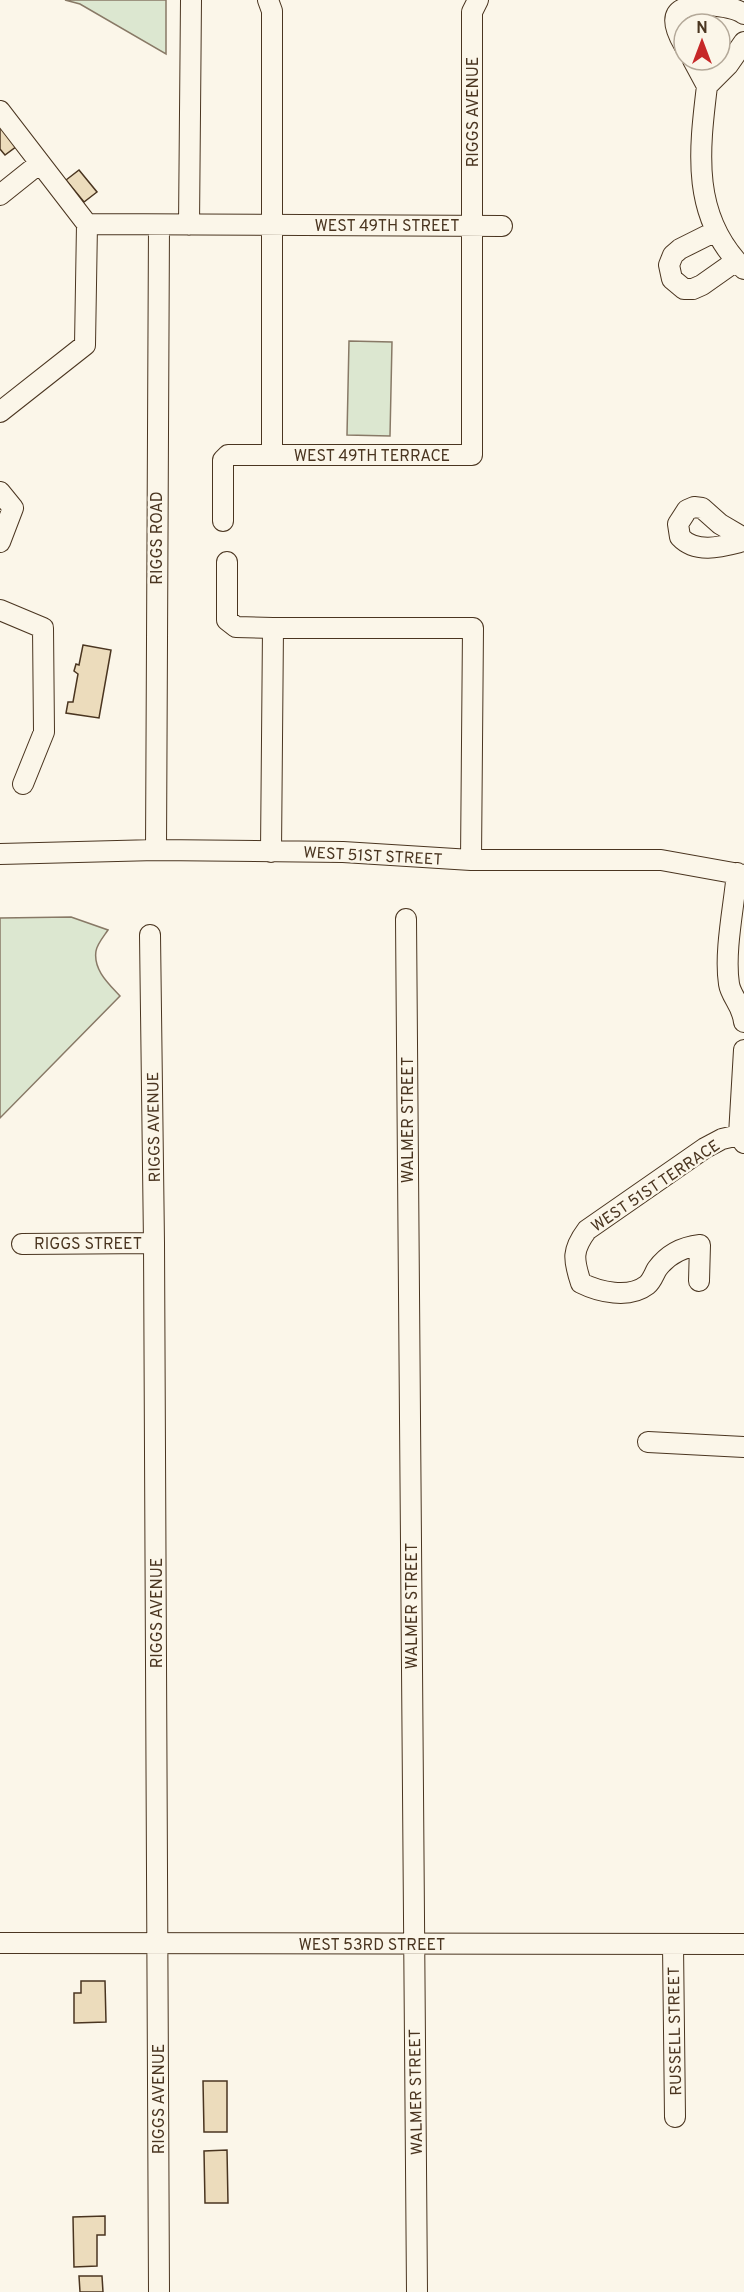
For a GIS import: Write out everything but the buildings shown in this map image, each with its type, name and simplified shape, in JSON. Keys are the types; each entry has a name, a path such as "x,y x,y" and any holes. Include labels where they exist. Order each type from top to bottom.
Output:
{"street":[{"path":"189,225 191,0"},
{"path":"268,0 272,11 272,226"},
{"name":"RIGGS AVENUE","path":"472,225 472,12 478,0"},
{"path":"678,12 689,5 715,6 737,10 744,14"},
{"path":"707,86 728,64 744,42"},
{"path":"699,72 707,86 702,134 701,180 705,200 716,231 740,265 693,288 684,289 672,279 669,265 676,252 716,231"},
{"path":"0,111 87,224 85,345 0,412"},
{"path":"0,195 40,163"},
{"name":"WEST 49TH STREET","path":"87,224 502,226"},
{"name":"RIGGS ROAD","path":"156,850 159,225"},
{"name":"WEST 49TH TERRACE","path":"272,226 272,455 472,455 472,225"},
{"path":"223,521 223,460 228,455 272,455"},
{"path":"0,492 13,508 0,542"},
{"path":"227,562 227,620 236,627 473,627 471,860"},
{"path":"0,610 43,628 44,732 23,784"},
{"path":"271,852 273,628"},
{"name":"WEST 51ST STREET","path":"0,854 156,850 353,852 471,860 662,860 741,874"},
{"path":"741,874 727,967 729,987 744,1014"},
{"name":"WALMER STREET","path":"406,919 417,2292"},
{"name":"RIGGS AVENUE","path":"150,935 154,1243 159,2292"},
{"path":"741,1139 744,1050"},
{"name":"WEST 51ST TERRACE","path":"699,1281 700,1245 687,1247 668,1256 648,1284 637,1290 614,1293 594,1290 581,1283 575,1263 576,1245 587,1230 705,1148 722,1139 741,1139"},
{"name":"RIGGS STREET","path":"22,1244 154,1243"},
{"path":"648,1442 744,1448"},
{"name":"WEST 53RD STREET","path":"0,1943 744,1944"},
{"name":"RUSSELL STREET","path":"673,1945 675,2117"}],"green space":[{"path":"65,0 166,0 166,54 80,4"},
{"path":"349,341 392,342 390,436 347,435"},
{"path":"71,917 108,930 96,951 97,964 103,976 120,996 0,1118 0,918"}]}
